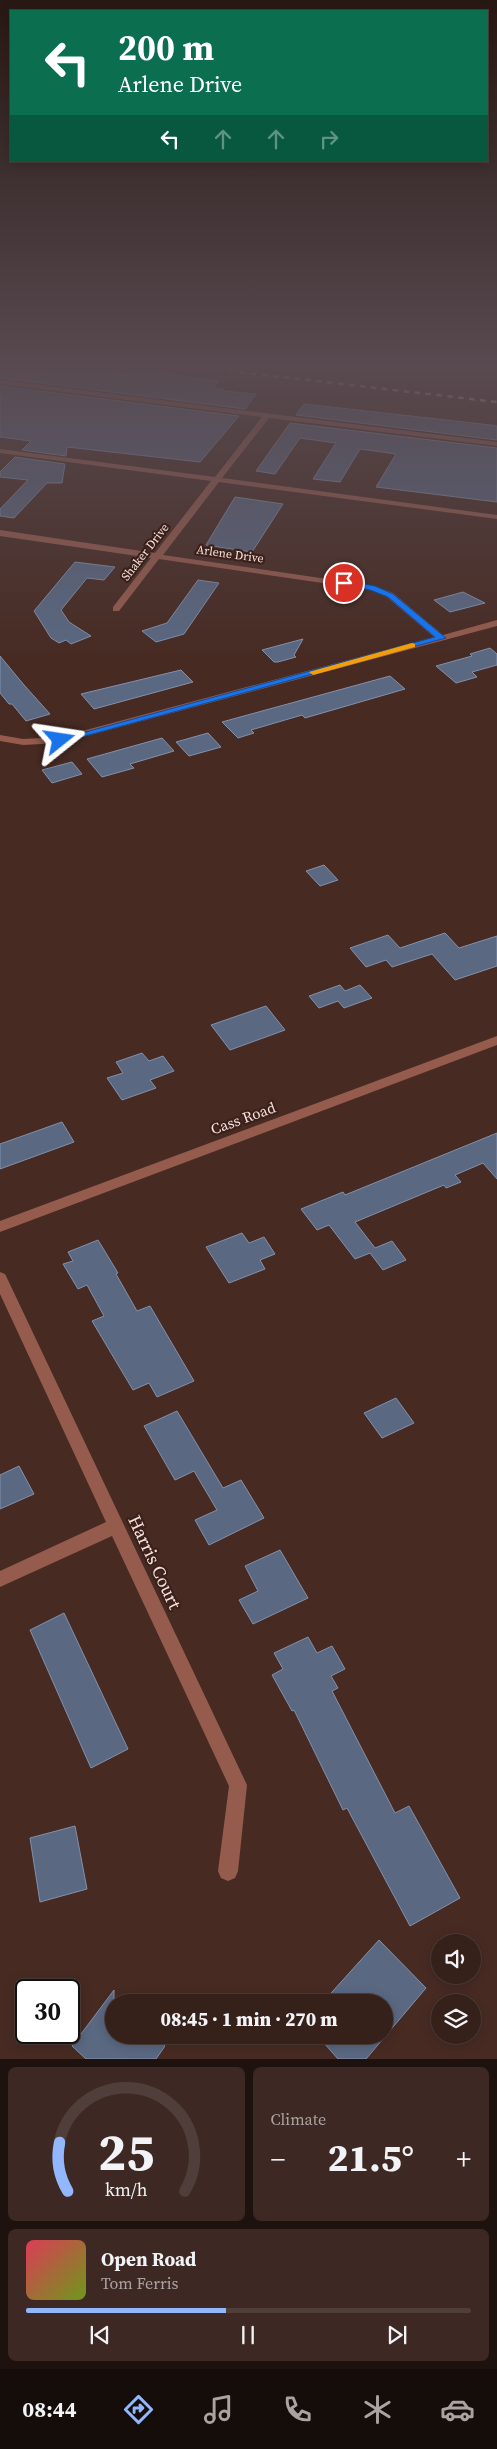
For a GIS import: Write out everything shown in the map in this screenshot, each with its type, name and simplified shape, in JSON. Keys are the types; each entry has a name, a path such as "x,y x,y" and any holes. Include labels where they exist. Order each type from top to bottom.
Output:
{"street":[{"path":"90,463 497,517"},
{"name":"Shaker Drive","path":"116,609 230,463"},
{"name":"Arlene Drive","path":"0,533 372,588 390,595 441,638"},
{"path":"4,739 42,742 60,740 497,623"},
{"name":"Cass Road","path":"0,1227 497,1040"},
{"name":"Harris Court","path":"0,1278 238,1785 228,1871"},
{"path":"0,1579 116,1526"}],"building":[{"path":"9,463 65,464 62,483 47,483 14,518 0,516 0,509 28,480 0,477 0,472"},
{"path":"262,463 283,463 275,474 256,471"},
{"path":"323,463 351,463 340,482 313,479"},
{"path":"390,463 497,463 497,502 376,487"},
{"path":"235,497 283,504 252,552 206,545"},
{"path":"75,562 115,567 104,580 87,578 61,610 69,622 91,636 71,644 66,640 59,643 51,638 34,611"},
{"path":"198,580 219,583 184,634 156,642 142,631 167,623"},
{"path":"463,592 485,603 450,612 434,600"},
{"path":"303,639 294,655 296,657 278,662 274,662 262,650"},
{"path":"490,648 497,654 497,665 472,672 477,677 456,683 436,666 472,656 470,654"},
{"path":"0,656 50,714 26,721 12,704 9,704 0,693"},
{"path":"181,670 193,682 94,709 81,694"},
{"path":"390,676 405,689 305,718 302,715 251,730 254,733 238,738 222,722"},
{"path":"208,733 221,747 189,756 176,742"},
{"path":"162,738 174,751 130,764 134,768 102,777 87,759"},
{"path":"72,762 82,774 52,783 42,770"},
{"path":"324,865 338,880 320,886 306,871"},
{"path":"445,933 459,948 497,936 497,966 455,980 432,954 392,967 386,960 366,967 350,948 388,935 400,948"},
{"path":"340,985 345,991 360,985 372,998 344,1008 338,1001 319,1008 309,996"},
{"path":"266,1006 285,1030 230,1050 211,1025"},
{"path":"142,1053 149,1061 163,1056 174,1071 150,1080 156,1088 122,1100 107,1078 123,1073 116,1062"},
{"path":"62,1122 74,1142 0,1169 0,1144"},
{"path":"497,1133 497,1179 483,1163 455,1175 461,1182 446,1188 444,1185 355,1222 375,1248 392,1241 406,1260 383,1270 370,1253 355,1259 329,1225 317,1230 301,1209 343,1192 345,1195"},
{"path":"242,1233 249,1243 264,1237 275,1254 260,1260 265,1269 229,1283 206,1247"},
{"path":"98,1240 118,1273 116,1274 137,1311 150,1306 194,1381 157,1397 149,1383 133,1390 92,1321 104,1316 87,1285 78,1289 63,1264 73,1261 68,1252"},
{"path":"396,1398 414,1423 382,1438 364,1413"},
{"path":"177,1411 223,1488 241,1480 264,1518 209,1545 195,1520 217,1510 194,1471 175,1480 144,1426"},
{"path":"19,1466 34,1494 0,1509 0,1475"},
{"path":"280,1550 308,1598 253,1624 239,1600 258,1591 245,1566"},
{"path":"64,1613 128,1749 91,1768 30,1630"},
{"path":"308,1637 317,1653 332,1646 345,1669 331,1676 338,1688 332,1691 395,1813 409,1806 460,1898 410,1926 347,1808 343,1810 294,1710 292,1711 272,1675 283,1669 274,1653"},
{"path":"75,1826 87,1889 40,1902 30,1838"},
{"path":"379,1940 426,1988 393,2027 393,1994 330,1994"},
{"path":"105,2002 105,2044 163,2044 165,2046 156,2059 86,2059 72,2046 74,2044 80,2044 80,2035"},
{"path":"325,2044 379,2044 366,2059 338,2059"}],"slow traffic":[{"path":"313,672 412,646"}],"route":[{"path":"60,740 441,638 390,595 372,588 344,583"}]}
